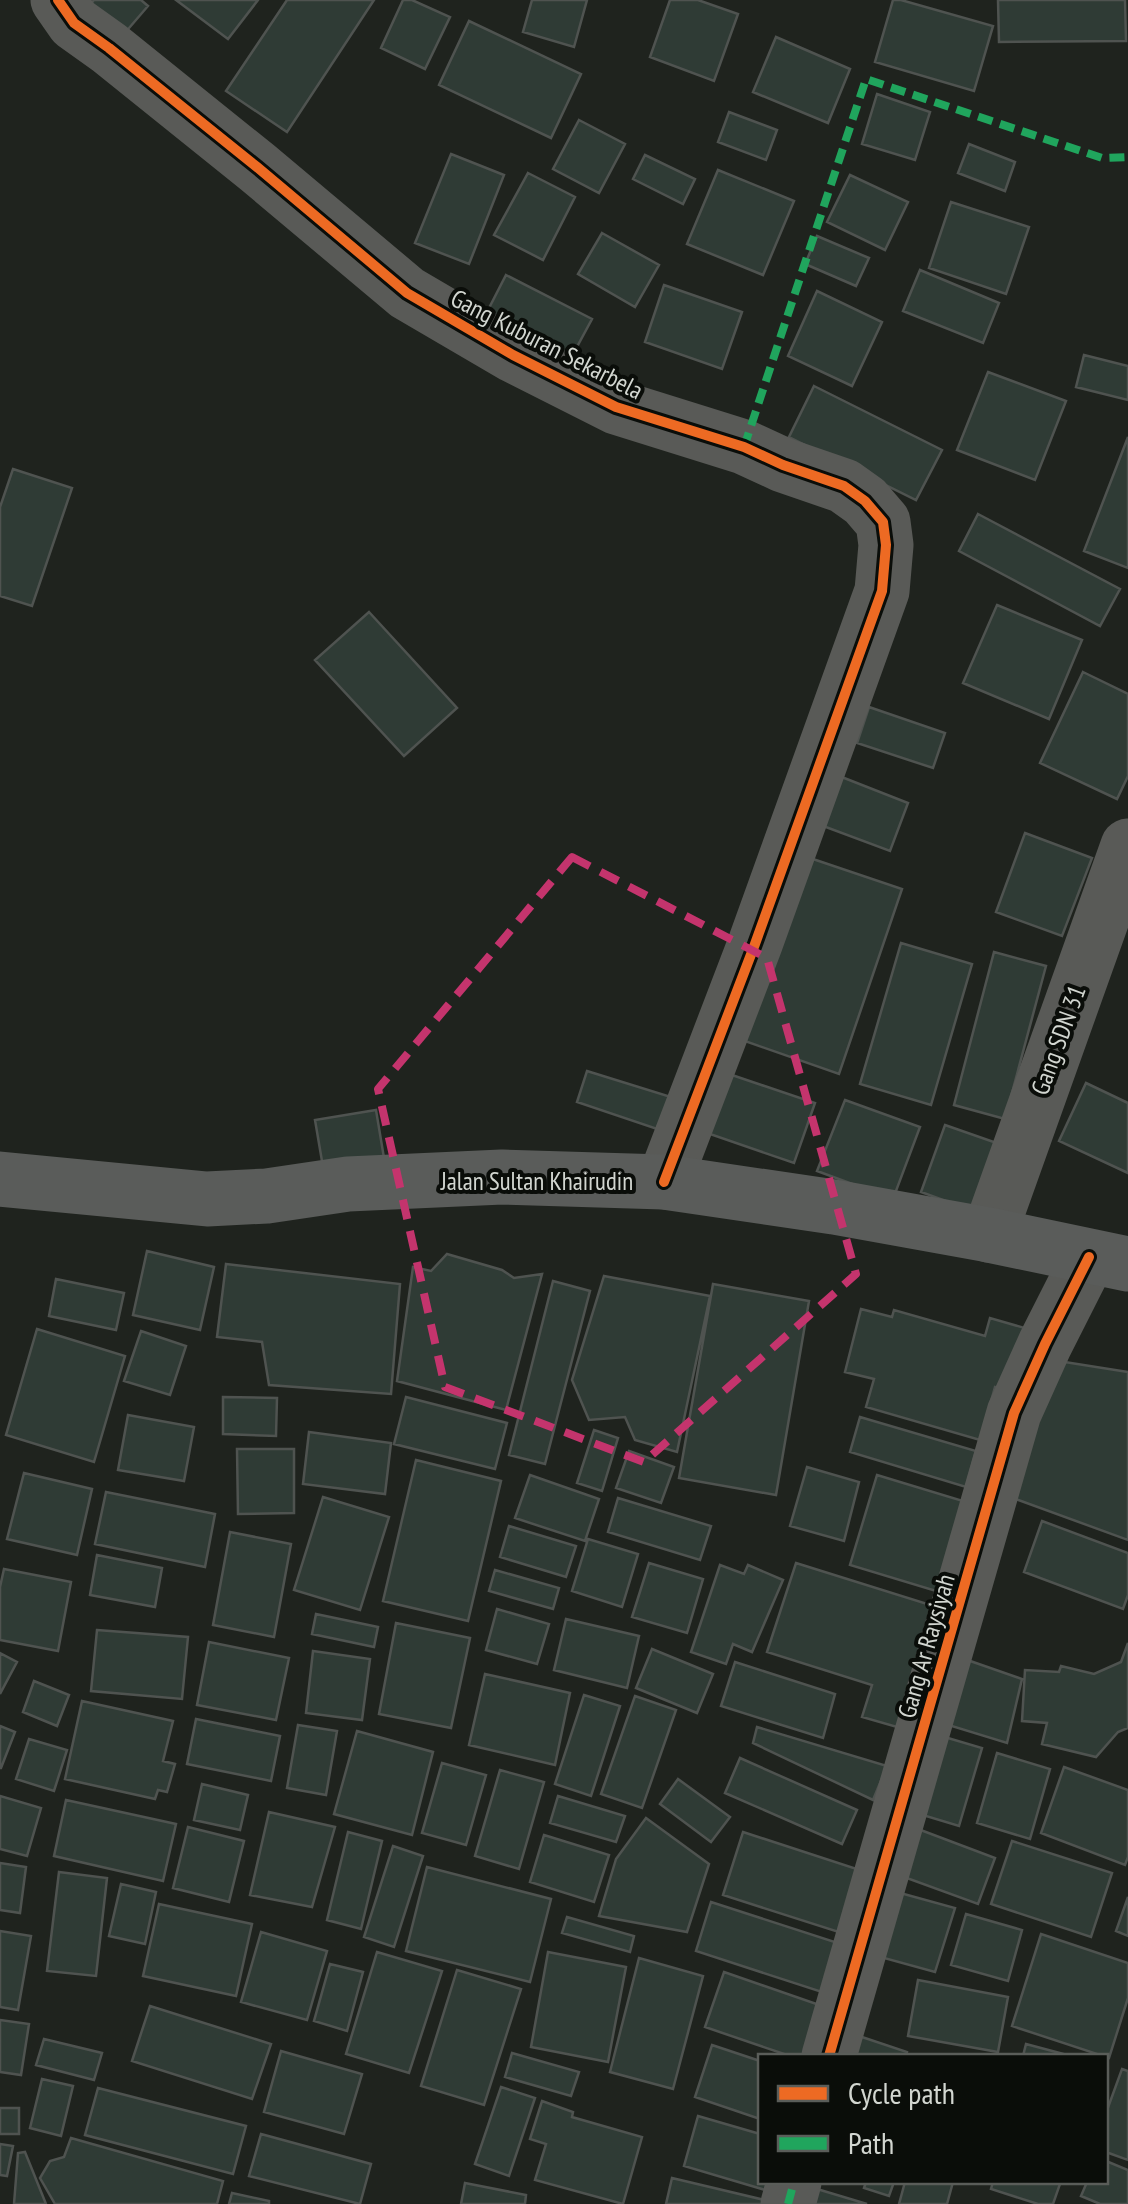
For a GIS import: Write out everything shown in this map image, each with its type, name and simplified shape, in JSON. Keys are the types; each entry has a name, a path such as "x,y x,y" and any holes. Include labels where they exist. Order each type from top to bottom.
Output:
{"main road":[{"name":"Jalan Sultan Khairudin","path":"0,1178 207,1198 267,1196 348,1184 502,1177 664,1182 988,1235 1108,1261"}],"street":[{"name":"Gang Kuburan Sekarbela","path":"58,0 74,23 242,155 407,293 513,355 616,407 744,447 783,466 844,486 865,501 883,522 886,545 882,591 755,944 664,1182"},
{"name":"Gang SDN 31","path":"988,1235 1128,846"},
{"name":"Gang Ar Raysiyah","path":"831,2054 1014,1413 1045,1344 1108,1261"}],"highlighted area":[{"path":"572,857 767,958 856,1274 644,1462 445,1387 378,1089"}],"building":[{"path":"94,0 141,0 148,6 111,49 77,20"},
{"path":"176,0 258,0 228,39"},
{"path":"287,0 374,0 287,132 226,91"},
{"path":"403,0 412,0 450,17 425,69 381,48"},
{"path":"532,0 587,0 574,47 523,32"},
{"path":"670,0 698,0 738,14 714,81 650,57"},
{"path":"893,0 993,26 974,91 875,62"},
{"path":"998,0 1125,0 1126,41 999,42"},
{"path":"469,21 581,74 551,138 439,85"},
{"path":"776,37 850,69 828,123 753,92"},
{"path":"877,94 930,112 915,160 862,144"},
{"path":"729,112 777,130 766,160 718,142"},
{"path":"579,120 625,144 599,193 553,169"},
{"path":"969,144 1015,162 1005,191 958,173"},
{"path":"451,154 504,175 469,264 415,243"},
{"path":"645,155 695,179 683,204 633,179"},
{"path":"718,170 794,201 763,275 687,244"},
{"path":"528,173 575,197 543,260 494,235"},
{"path":"850,175 908,202 885,250 827,222"},
{"path":"951,202 1029,227 1006,294 929,268"},
{"path":"602,233 659,265 635,307 578,274"},
{"path":"817,236 869,258 856,286 805,264"},
{"path":"920,270 999,303 983,343 903,311"},
{"path":"506,275 592,319 572,356 487,312"},
{"path":"664,285 742,312 722,369 645,342"},
{"path":"817,291 882,322 852,386 788,356"},
{"path":"1084,355 1128,366 1128,400 1076,387"},
{"path":"988,372 1066,401 1035,480 957,450"},
{"path":"814,386 942,450 916,500 789,437"},
{"path":"1128,437 1128,568 1084,551"},
{"path":"13,469 72,488 32,606 0,596 0,507"},
{"path":"978,514 1120,589 1100,626 959,551"},
{"path":"997,605 1082,640 1049,719 963,683"},
{"path":"369,612 457,708 404,756 315,660"},
{"path":"1083,672 1128,694 1128,776 1117,799 1040,763"},
{"path":"869,707 945,733 933,768 857,743"},
{"path":"834,774 908,803 890,851 815,823"},
{"path":"1025,833 1092,858 1062,936 996,912"},
{"path":"804,856 902,889 839,1074 742,1040"},
{"path":"901,943 972,964 931,1105 860,1084"},
{"path":"994,952 1046,966 1005,1119 954,1105"},
{"path":"587,1071 671,1097 660,1130 577,1102"},
{"path":"726,1073 815,1103 794,1163 707,1133"},
{"path":"1086,1083 1128,1103 1128,1173 1059,1141"},
{"path":"845,1100 920,1127 893,1199 817,1171"},
{"path":"376,1110 384,1158 323,1167 315,1120"},
{"path":"945,1125 1011,1148 987,1216 921,1192"},
{"path":"147,1251 214,1267 200,1330 133,1315"},
{"path":"447,1254 502,1270 514,1278 542,1274 506,1410 397,1381 413,1267 431,1271"},
{"path":"226,1264 400,1284 391,1394 269,1385 262,1342 217,1337"},
{"path":"604,1276 710,1296 677,1452 635,1440 625,1417 589,1420 572,1380"},
{"path":"56,1279 124,1293 116,1330 49,1316"},
{"path":"553,1281 590,1291 545,1464 509,1455"},
{"path":"713,1284 809,1301 776,1495 679,1478"},
{"path":"861,1309 892,1317 894,1310 985,1336 990,1318 1035,1331 1017,1393 995,1387 980,1440 866,1407 874,1379 845,1372"},
{"path":"37,1329 125,1356 94,1462 6,1435"},
{"path":"141,1331 186,1346 170,1395 124,1381"},
{"path":"1052,1360 1128,1372 1128,1540 1013,1498"},
{"path":"223,1397 277,1398 276,1436 223,1434"},
{"path":"406,1397 507,1423 495,1469 394,1444"},
{"path":"128,1415 194,1427 184,1481 118,1470"},
{"path":"860,1417 976,1451 966,1487 850,1452"},
{"path":"594,1430 618,1438 602,1491 577,1483"},
{"path":"309,1432 391,1443 385,1494 303,1484"},
{"path":"237,1449 294,1449 294,1513 238,1514"},
{"path":"629,1451 674,1467 661,1503 616,1488"},
{"path":"416,1460 501,1481 468,1621 383,1601"},
{"path":"807,1467 859,1482 844,1541 790,1526"},
{"path":"24,1473 92,1489 77,1555 7,1539"},
{"path":"530,1475 599,1499 585,1541 515,1518"},
{"path":"877,1475 963,1501 936,1591 850,1565"},
{"path":"106,1492 215,1514 205,1567 95,1544"},
{"path":"323,1497 389,1517 360,1610 294,1590"},
{"path":"618,1498 711,1526 700,1560 608,1532"},
{"path":"1042,1521 1128,1553 1128,1595 1123,1609 1024,1572"},
{"path":"509,1526 576,1546 566,1577 500,1557"},
{"path":"230,1532 291,1544 274,1637 213,1625"},
{"path":"588,1539 638,1554 622,1607 572,1591"},
{"path":"97,1555 162,1568 155,1607 90,1595"},
{"path":"649,1563 703,1579 687,1633 632,1617"},
{"path":"796,1563 937,1607 897,1727 862,1717 872,1685 767,1652"},
{"path":"720,1565 744,1574 748,1565 783,1580 752,1652 733,1644 726,1664 691,1652"},
{"path":"4,1569 71,1582 58,1651 0,1640"},
{"path":"495,1570 559,1588 553,1609 489,1591"},
{"path":"497,1609 549,1624 537,1664 486,1650"},
{"path":"316,1614 378,1627 374,1647 312,1634"},
{"path":"566,1619 639,1636 627,1688 554,1670"},
{"path":"396,1623 470,1638 451,1728 379,1714"},
{"path":"97,1630 188,1637 182,1699 91,1691"},
{"path":"209,1642 289,1658 276,1720 197,1705"},
{"path":"1128,1643 1128,1728 1118,1732 1096,1757 1042,1744 1047,1723 1022,1721 1025,1670 1059,1672 1061,1666 1094,1674 1121,1662"},
{"path":"652,1649 713,1674 697,1713 636,1688"},
{"path":"313,1651 370,1659 362,1720 306,1713"},
{"path":"0,1653 17,1662 0,1694"},
{"path":"953,1655 1022,1679 1007,1743 932,1720"},
{"path":"735,1662 835,1694 823,1738 721,1706"},
{"path":"485,1674 570,1693 555,1765 469,1745"},
{"path":"34,1681 69,1695 57,1726 23,1712"},
{"path":"584,1695 620,1706 591,1796 555,1784"},
{"path":"635,1696 676,1710 642,1808 601,1794"},
{"path":"82,1701 173,1721 163,1761 175,1764 167,1792 158,1790 155,1799 65,1779"},
{"path":"196,1719 280,1736 271,1781 187,1764"},
{"path":"298,1725 337,1731 326,1795 287,1788"},
{"path":"0,1726 15,1732 1,1768 0,1768"},
{"path":"757,1727 887,1766 873,1800 753,1743"},
{"path":"357,1731 433,1752 412,1835 334,1814"},
{"path":"931,1733 982,1748 959,1826 906,1810"},
{"path":"29,1739 67,1750 54,1791 16,1779"},
{"path":"997,1753 1050,1769 1030,1839 977,1823"},
{"path":"740,1758 857,1810 842,1844 725,1793"},
{"path":"442,1763 486,1775 466,1845 422,1833"},
{"path":"1064,1767 1128,1790 1125,1865 1041,1833"},
{"path":"500,1770 544,1782 519,1869 475,1856"},
{"path":"678,1779 730,1817 711,1842 660,1804"},
{"path":"202,1784 248,1795 240,1830 194,1820"},
{"path":"0,1796 41,1808 27,1856 0,1849"},
{"path":"558,1796 625,1816 616,1842 550,1823"},
{"path":"66,1800 176,1824 163,1881 54,1856"},
{"path":"269,1812 335,1827 312,1907 250,1895"},
{"path":"646,1818 709,1864 687,1932 599,1916 616,1859"},
{"path":"910,1826 995,1858 978,1904 893,1873"},
{"path":"188,1827 244,1841 229,1902 173,1888"},
{"path":"348,1832 382,1841 361,1929 327,1920"},
{"path":"743,1832 869,1873 848,1935 723,1895"},
{"path":"544,1835 609,1855 594,1902 530,1882"},
{"path":"1012,1841 1112,1873 1091,1937 991,1904"},
{"path":"393,1846 423,1856 394,1947 364,1937"},
{"path":"0,1863 26,1867 20,1913 0,1910"},
{"path":"427,1867 551,1899 530,1982 406,1951"},
{"path":"59,1872 107,1878 96,1976 47,1971"},
{"path":"121,1884 156,1892 145,1944 109,1936"},
{"path":"893,1891 955,1908 935,1972 873,1955"},
{"path":"1128,1897 1128,1936 1116,1931"},
{"path":"711,1902 844,1945 828,1994 696,1951"},
{"path":"159,1904 252,1924 236,1996 143,1976"},
{"path":"966,1914 1022,1930 1008,1981 951,1965"},
{"path":"567,1917 634,1936 630,1952 562,1933"},
{"path":"0,1931 31,1936 18,2010 0,2007"},
{"path":"261,1932 327,1951 307,2020 241,2002"},
{"path":"1041,1934 1128,1963 1128,1998 1109,2058 1108,2054 1097,2054 1012,2026"},
{"path":"377,1952 442,1971 409,2073 346,2054"},
{"path":"548,1952 626,1967 608,2062 531,2047"},
{"path":"639,1958 703,1976 673,2089 610,2072"},
{"path":"330,1964 363,1972 347,2031 314,2021"},
{"path":"457,1970 521,1989 484,2105 421,2086"},
{"path":"724,1972 831,2009 815,2054 784,2054 705,2027"},
{"path":"918,1980 1008,1997 998,2052 908,2036"},
{"path":"150,2006 271,2044 252,2099 132,2061"},
{"path":"0,2020 29,2024 21,2075 0,2072"},
{"path":"853,2034 907,2052 906,2054 847,2054"},
{"path":"44,2039 102,2053 94,2080 36,2065"},
{"path":"1026,2044 1064,2054 1024,2054"},
{"path":"712,2045 758,2060 758,2118 695,2097"},
{"path":"281,2051 362,2074 344,2134 264,2112"},
{"path":"512,2053 579,2072 571,2096 505,2077"},
{"path":"1122,2069 1128,2071 1128,2160 1108,2153 1108,2108"},
{"path":"42,2079 73,2086 61,2136 30,2128"},
{"path":"501,2087 535,2098 509,2176 475,2164"},
{"path":"98,2088 246,2126 233,2174 85,2135"},
{"path":"542,2101 573,2112 572,2117 642,2137 623,2204 535,2180 546,2144 530,2139"},
{"path":"0,2108 19,2108 19,2134 0,2134"},
{"path":"698,2116 758,2133 758,2184 782,2184 779,2194 684,2166"},
{"path":"261,2134 371,2164 360,2204 249,2176"},
{"path":"71,2138 223,2181 217,2204 55,2204 40,2178 50,2161 64,2157"},
{"path":"0,2144 13,2146 7,2176 0,2175"},
{"path":"25,2152 46,2204 14,2204 18,2153"},
{"path":"1108,2162 1128,2170 1128,2204 1100,2204 1081,2196 1086,2184 1108,2184"},
{"path":"672,2178 777,2203 666,2204"},
{"path":"465,2183 526,2195 525,2204 461,2204"},
{"path":"865,2184 893,2184 889,2196 864,2188"},
{"path":"904,2184 952,2184 947,2204 899,2204"},
{"path":"992,2184 1060,2184 1053,2204 1038,2204 991,2189"},
{"path":"807,2186 867,2204 801,2204"},
{"path":"232,2193 269,2201 269,2204 229,2204"}],"marked path":[{"path":"744,447 866,79 1102,158 1128,157"},
{"path":"788,2204 793,2184"}],"cycle path":[{"path":"58,0 74,23 257,167 407,293 513,355 616,407 744,447 844,486 865,501 883,522 886,545 882,591 755,944 664,1182"},
{"path":"830,2054 1014,1413 1089,1257"}]}
